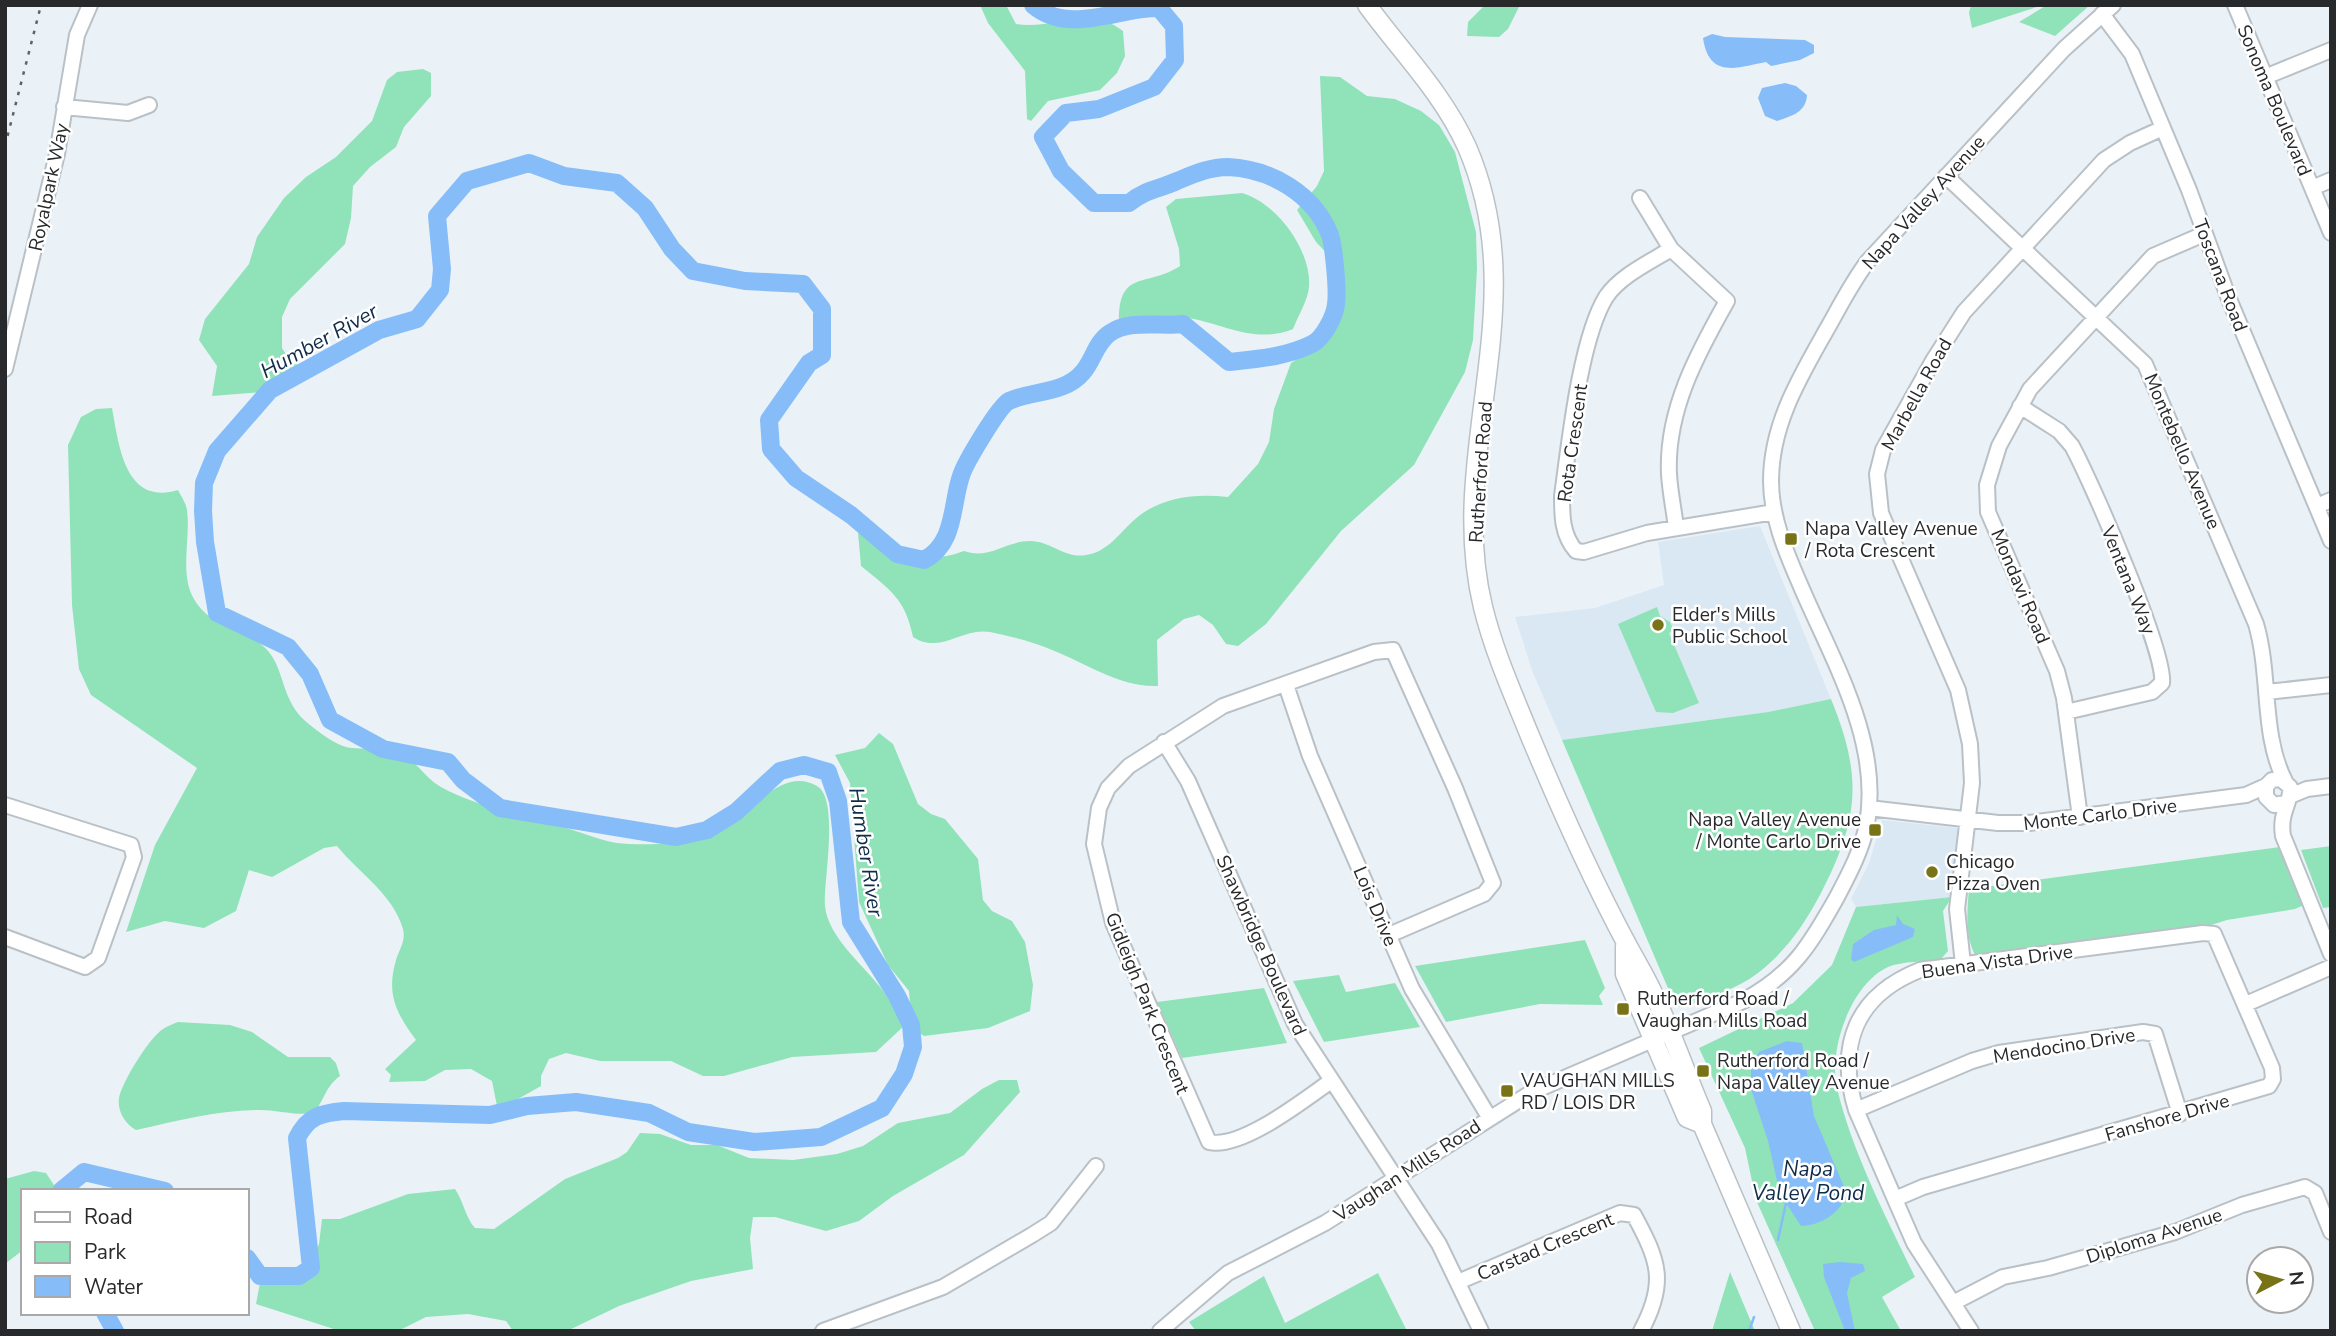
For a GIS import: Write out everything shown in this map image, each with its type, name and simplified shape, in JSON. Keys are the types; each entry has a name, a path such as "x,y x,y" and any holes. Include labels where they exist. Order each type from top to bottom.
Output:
{"main road":[{"name":"Rutherford Road","path":"1367,5 1443,101 1467,147 1482,188 1492,234 1496,284 1474,518 1475,554 1483,606 1499,657 1564,820 1625,946 1641,969 1661,1036 1702,1111 1702,1124 1791,1331"}],"street":[{"name":"Royalpark Way","path":"5,369 38,239 77,35 90,5"},
{"name":"Sonoma Boulevard","path":"2235,5 2331,233"},
{"name":"Toscana Road","path":"2108,9 2132,54 2331,541"},
{"name":"Napa Valley Avenue","path":"1661,1036 1766,988 1802,956 1857,856 1869,808 1868,769 1861,732 1786,550 1774,512 1773,458 1788,402 1862,269 2064,49 2108,9"},
{"path":"2265,77 2331,50"},
{"path":"64,107 128,113 149,105"},
{"name":"Marbella Road","path":"1962,964 1957,909 1972,783 1970,744 1958,690 1881,513 1877,474 1883,450 1941,347 1964,312 2104,160 2130,143 2163,128"},
{"name":"Montebello Avenue","path":"1946,176 2135,352 2153,378 2256,624 2275,761 2287,791"},
{"path":"2312,188 2331,180"},
{"path":"1640,198 1671,249 1727,301 1698,352 1675,413 1669,472 1676,527"},
{"name":"Mondavi Road","path":"2080,817 2066,712 2057,671 1988,512 1987,485 1998,446 2034,383 2153,256 2204,234"},
{"name":"Rota Crescent","path":"1671,249 1632,273 1607,295 1593,324 1571,434 1562,519 1568,542 1576,551 1676,527 1774,512"},
{"name":"Ventana Way","path":"2020,405 2059,431 2072,446 2148,625 2163,676 2161,685 2151,692 2066,712"},
{"path":"2317,506 2331,500"},
{"name":"Gidleigh Park Crescent","path":"1331,1081 1249,1132 1221,1143 1209,1142 1204,1136 1113,923 1094,844 1098,808 1108,788 1124,769 1223,706 1374,652 1393,650 1493,876 1491,889 1484,894 1389,935"},
{"name":"Lois Drive","path":"1286,685 1310,756 1415,995 1489,1117"},
{"path":"2267,692 2331,685"},
{"name":"Shawbridge Boulevard","path":"1164,742 1188,781 1295,1024 1439,1244 1481,1331"},
{"name":"Montebello Avenue","path":"2268,793 2275,761"},
{"path":"2268,793 2276,779 2287,791"},
{"path":"2287,791 2331,786"},
{"path":"2268,793 2278,805 2287,791"},
{"path":"2281,821 2287,791"},
{"path":"2268,793 2281,821 2288,850 2331,954"},
{"name":"Monte Carlo Drive","path":"1869,808 2013,824 2268,793"},
{"path":"5,806 131,845 134,858 98,958 85,967 5,937"},
{"name":"Buena Vista Drive","path":"1971,1331 1914,1243 1856,1110 1848,1077 1850,1046 1856,1023 1871,999 1893,980 1911,973 2203,933"},
{"name":"Fanshore Drive","path":"1895,1199 1923,1187 2269,1086 2274,1073 2221,944 2214,934 2203,933"},
{"path":"2246,1004 2331,967"},
{"name":"Mendocino Drive","path":"1856,1110 1972,1061 1999,1053 2143,1031 2155,1034 2161,1045 2180,1114"},
{"name":"Vaughan Mills Road","path":"1160,1331 1228,1273 1325,1223 1489,1117 1542,1087 1661,1036"},
{"path":"823,1331 943,1287 1032,1235 1051,1223 1096,1166"},
{"name":"Diploma Avenue","path":"1954,1303 1989,1281 2003,1276 2048,1268 2175,1232 2242,1205 2305,1187 2315,1193 2331,1232"},
{"name":"Carstad Crescent","path":"1458,1282 1620,1213 1634,1215 1653,1251 1658,1278 1655,1306 1641,1331"}],"shaded area":[{"name":"Elder's Mills Public School","path":"1760,526 1831,699 1768,712 1562,740 1533,673 1515,617 1595,608 1664,585 1658,542"},
{"path":"1882,820 1957,828 1959,837 1952,897 1856,907 1851,899 1869,863"}],"green space":[{"path":"980,5 1006,5 1016,24 1085,19 1111,23 1123,31 1125,56 1117,73 1100,90 1048,101 1031,121 1027,119 1025,71 988,23"},
{"path":"1520,5 1508,29 1499,37 1467,36 1468,22 1483,7"},
{"path":"1971,5 2043,5 1972,28 1969,13"},
{"path":"2047,5 2090,5 2055,36 2019,22"},
{"path":"423,69 431,73 431,96 404,127 396,147 370,167 353,186 351,218 345,244 290,299 282,317 282,348 291,362 303,366 261,392 212,396 217,366 199,340 205,319 249,264 257,237 284,198 306,177 336,157 372,121 387,80 397,72"},
{"path":"1320,76 1340,77 1367,96 1395,99 1421,111 1439,125 1455,152 1476,232 1473,340 1465,372 1414,465 1341,531 1266,624 1238,646 1226,644 1213,625 1199,615 1184,619 1157,640 1158,686 1144,686 1117,679 1045,647 990,632 970,633 932,643 913,637 901,604 861,566 858,533 922,557 949,556 964,551 989,552 1030,541 1078,556 1086,555 1106,547 1143,513 1166,502 1202,496 1228,497 1258,464 1269,442 1274,409 1291,363 1303,355 1333,318 1342,297 1339,266 1316,242 1297,210 1317,186 1324,171"},
{"path":"1242,193 1255,198 1279,218 1290,230 1305,259 1309,287 1293,329 1261,335 1185,317 1169,316 1119,323 1123,294 1129,287 1180,266 1179,249 1166,207 1176,199"},
{"path":"112,408 122,455 136,481 146,489 160,493 178,490 185,502 188,521 187,578 194,599 200,608 216,621 253,639 270,653 287,694 300,715 334,742 349,748 398,752 435,783 468,799 617,843 662,844 707,836 733,821 774,789 803,781 817,786 824,794 828,807 825,906 832,929 874,979 904,1026 876,1052 792,1057 724,1076 703,1076 671,1061 600,1061 566,1053 549,1059 541,1076 541,1086 511,1103 497,1106 492,1081 471,1069 445,1070 425,1081 389,1082 391,1075 385,1069 416,1040 398,1012 393,993 393,972 403,942 403,929 384,894 337,846 324,848 272,877 249,870 236,911 204,928 165,921 126,932 155,845 197,768 91,695 79,669 72,605 68,445 81,417 96,409"},
{"path":"1657,607 1660,616 1670,622 1674,631 1669,633 1699,703 1673,713 1656,712 1618,624"},
{"path":"1831,699 1848,752 1852,798 1843,842 1821,893 1794,936 1758,973 1723,992 1685,1007 1676,1007 1562,740 1768,712"},
{"path":"879,733 893,744 918,804 931,814 945,819 978,859 983,900 992,911 1012,921 1025,942 1033,985 1030,1011 988,1028 924,1036 912,1028 909,991 888,965 859,902 850,783 835,755 865,748"},
{"path":"2331,846 2331,907 2323,908 2301,850"},
{"path":"2280,847 2304,905 2295,909 2227,920 2208,926 1979,956 1975,955 1972,948 1968,923 1969,889"},
{"path":"1952,897 1943,911 1948,951 1941,959 1894,965 1875,976 1853,1003 1839,1037 1836,1055 1837,1088 1852,1136 1871,1185 1915,1277 1882,1297 1901,1331 1815,1331 1756,1200 1745,1148 1699,1048 1793,1003 1832,965 1856,907"},
{"path":"1585,940 1605,988 1599,996 1603,1005 1540,1004 1446,1022 1415,966"},
{"path":"1339,975 1346,992 1395,983 1420,1027 1324,1042 1293,981"},
{"path":"1264,988 1287,1043 1182,1058 1157,1002"},
{"path":"178,1022 230,1025 252,1032 288,1057 330,1057 336,1063 340,1076 331,1084 314,1113 260,1110 229,1112 136,1130 125,1121 121,1112 121,1091 151,1041 163,1029"},
{"path":"999,1080 1017,1080 1020,1092 964,1155 893,1196 859,1221 826,1231 775,1217 753,1217 750,1238 753,1269 691,1281 619,1306 567,1331 513,1331 506,1321 468,1314 426,1317 402,1329 340,1331 256,1304 262,1272 289,1283 304,1278 319,1244 322,1219 340,1219 408,1194 455,1189 475,1228 494,1229 565,1179 618,1158 627,1152 640,1133 660,1134 691,1145 717,1145 749,1158 793,1160 837,1154 863,1146 898,1123 950,1113"},
{"path":"34,1171 46,1173 54,1185 53,1189 21,1189 21,1252 5,1264 5,1179"},
{"path":"1730,1272 1755,1331 1712,1331"},
{"path":"1378,1273 1407,1331 1196,1331 1189,1322 1264,1276 1285,1323"}],"water":[{"path":"1712,34 1725,37 1805,40 1814,45 1814,53 1800,60 1771,66 1766,62 1727,68 1718,65 1706,51 1703,38"},
{"path":"1785,83 1796,86 1807,95 1806,101 1797,113 1777,121 1765,116 1758,98 1762,88"},
{"path":"1897,915 1903,924 1915,929 1913,937 1854,962 1851,959 1853,944 1874,930 1896,925"},
{"name":"Napa Valley Pond","path":"1787,1041 1802,1043 1814,1116 1845,1189 1842,1204 1831,1216 1801,1226 1780,1194 1768,1141 1751,1089 1751,1066 1759,1052"},
{"path":"1823,1264 1863,1264 1865,1271 1851,1278 1847,1293 1855,1331 1845,1331 1824,1277"}],"waterway":[{"name":"Humber River","path":"248,1259 260,1276 299,1276 311,1268 297,1138 311,1120 328,1113 344,1111 490,1115 527,1106 576,1102 649,1113 688,1132 754,1142 821,1137 882,1108 904,1074 913,1047 911,1025 897,996 851,922 838,801 828,772 804,765 780,771 736,812 707,830 676,837 500,808 463,780 448,762 383,749 330,720 310,674 288,647 217,613 205,542 204,483 217,451 270,390 379,330 417,319 440,290 442,269 437,216 467,181 529,163 564,176 617,183 645,208 672,249 693,271 745,281 803,284 822,309 822,355 809,363 769,420 771,449 796,478 851,515 897,554 924,560 942,544 951,522 964,469 1004,405 1018,397 1058,388 1076,379 1086,368 1101,341 1110,333 1127,326 1183,324 1229,362 1282,355 1316,341 1328,327 1335,309 1333,249 1323,220 1313,207 1289,186 1244,169 1215,168 1146,192 1129,203 1094,203 1061,171 1043,137 1066,113 1099,109 1154,87 1175,60 1174,26 1159,8 1078,19 1047,14 1033,5"},
{"name":"Humber River","path":"63,1189 84,1172 156,1189"},
{"path":"1778,1240 1786,1203"},
{"name":"Humber River","path":"106,1315 115,1331"},
{"path":"1749,1331 1754,1317"}],"railway":[{"path":"5,146 41,5"}],"place":[{"name":"Napa Valley Avenue / Rota Crescent","path":"1791,539"},
{"name":"Elder's Mills Public School","path":"1658,625"},
{"name":"Napa Valley Avenue / Monte Carlo Drive","path":"1875,830"},
{"name":"Chicago Pizza Oven","path":"1932,872"},
{"name":"Rutherford Road / Vaughan Mills Road","path":"1623,1009"},
{"name":"Rutherford Road / Napa Valley Avenue","path":"1703,1071"},
{"name":"VAUGHAN MILLS RD / LOIS DR","path":"1507,1091"}]}
